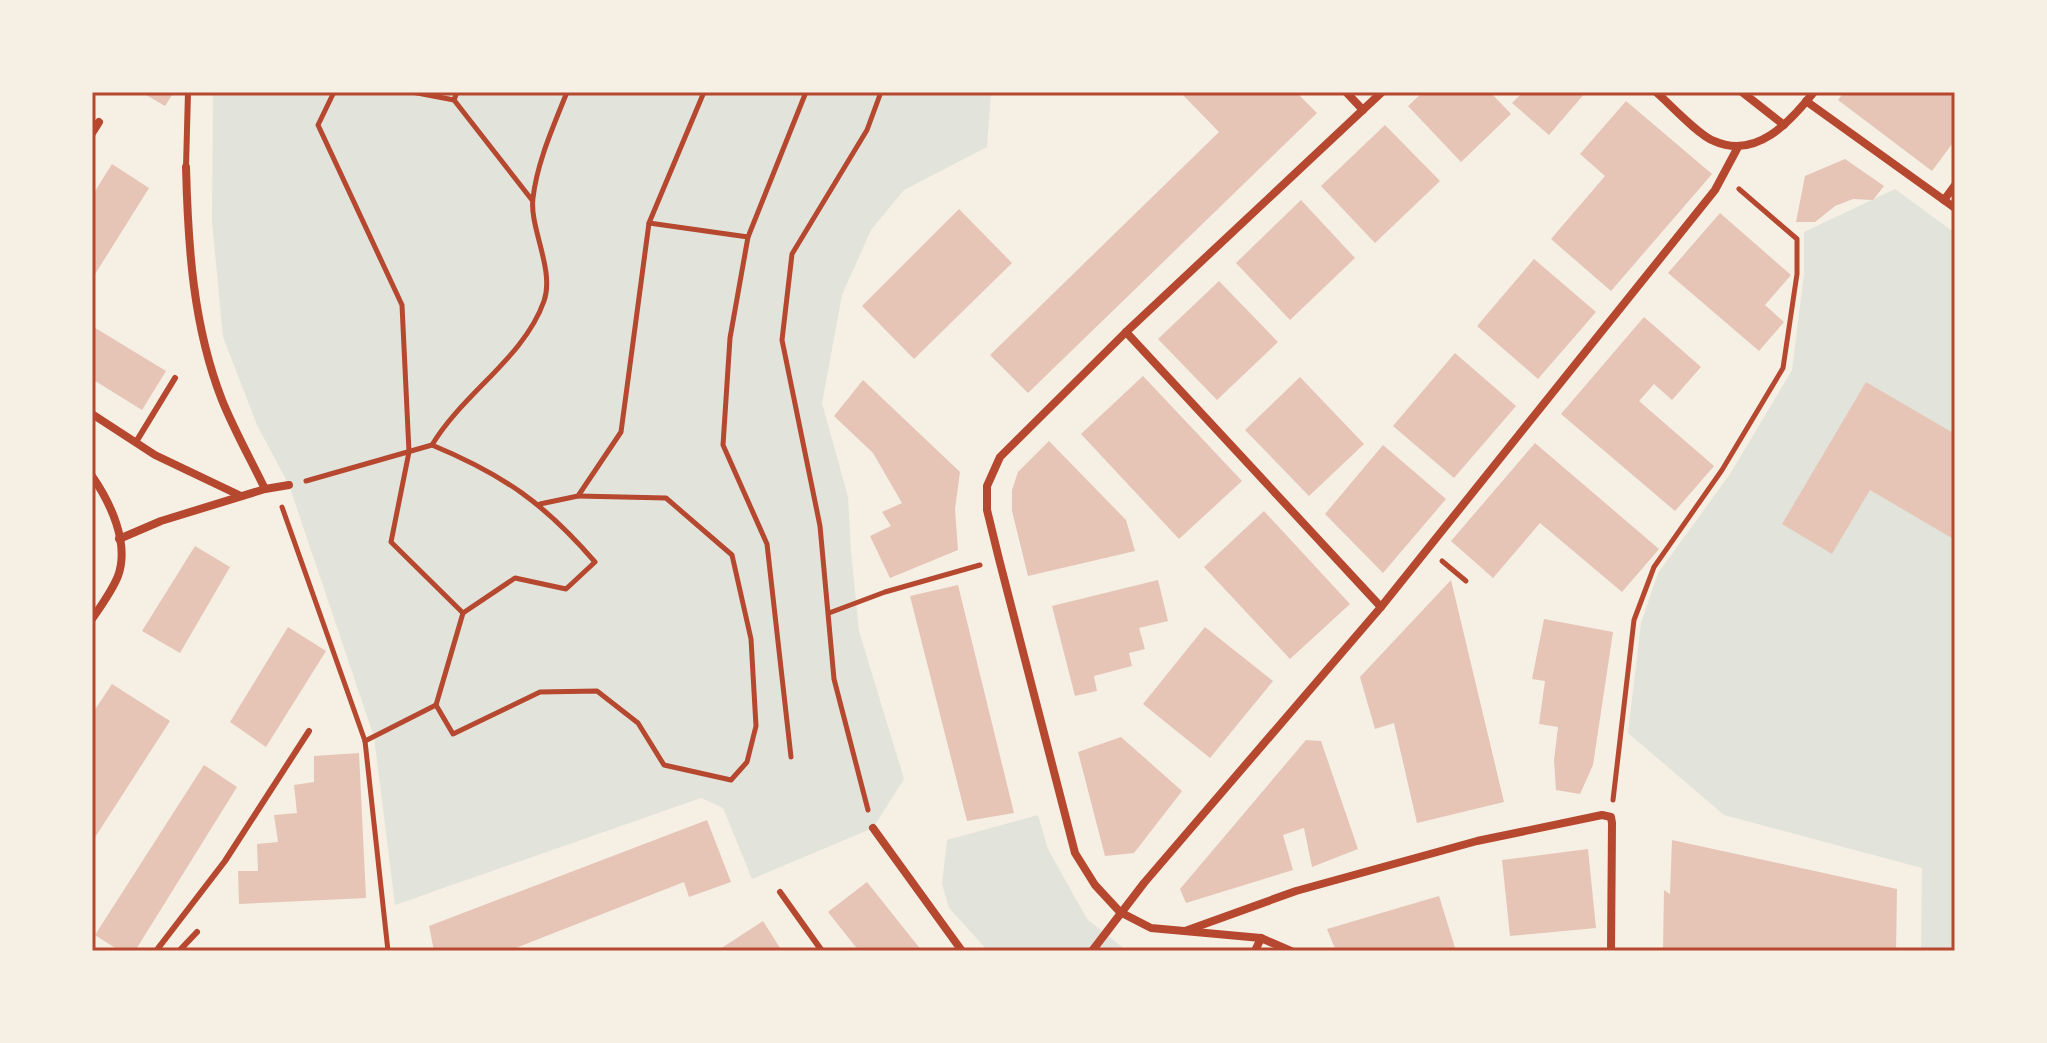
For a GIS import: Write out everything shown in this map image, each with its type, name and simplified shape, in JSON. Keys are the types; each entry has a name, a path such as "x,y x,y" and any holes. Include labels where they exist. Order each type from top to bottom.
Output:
{"street":[{"path":"1346,92 1363,110"},
{"path":"1291,951 1261,938 1151,928 1120,912 1095,885 1075,853 987,510 987,486 1000,457 1126,332 1382,92"},
{"path":"1656,92 1712,141 1738,147 1757,143 1784,125 1814,92"},
{"path":"1742,92 1784,125"},
{"path":"1806,101 1955,208"},
{"path":"92,133 99,122"},
{"path":"1092,951 1120,912 1381,607 1724,175 1738,147"},
{"path":"186,167 192,270 201,331 222,400 265,489"},
{"path":"1944,200 1955,185"},
{"path":"1126,332 1381,607"},
{"path":"92,414 155,455 242,496"},
{"path":"92,476 110,506 122,559 118,576 92,619"},
{"path":"119,539 161,521 265,489 289,485"},
{"path":"1181,933 1296,891 1477,841 1602,815 1611,817 1611,951"},
{"path":"873,828 962,951"},
{"path":"1255,951 1261,938"}],"lane":[{"path":"186,167 188,92"},
{"path":"136,442 175,378"},
{"path":"156,951 225,861 309,731"},
{"path":"780,892 822,951"},
{"path":"179,951 197,932"}],"path":[{"path":"334,92 318,125 402,305 409,452 391,542 463,613"},
{"path":"412,92 454,100 532,200"},
{"path":"454,100 457,92"},
{"path":"432,445 444,425 534,326 546,296 544,265 532,200 567,92"},
{"path":"578,496 621,432 649,223 704,92"},
{"path":"791,757 767,544 723,445 730,338 748,237 806,92"},
{"path":"873,828 834,679 820,526 782,340 792,254 867,130 881,92"},
{"path":"1611,817 1634,620 1654,567 1722,470 1783,368 1797,274 1797,239 1724,175"},
{"path":"649,223 748,237"},
{"path":"289,485 432,445 514,485 540,504 595,562 566,589 515,578 463,613 436,705 453,734 540,692 597,691 638,723 664,765 731,780 747,762 756,726 751,639 732,555 666,498 578,496 540,504"},
{"path":"265,489 279,501 284,511 365,741 388,951"},
{"path":"1427,549 1466,581"},
{"path":"829,613 885,592 999,559"},
{"path":"365,741 436,705"}],"shaded area":[{"path":"213,92 991,92 987,147 904,190 871,230 842,295 822,403 848,497 859,631 904,779 873,828 752,879 723,808 701,798 395,905 374,737 289,485 257,425 223,337 212,222"},
{"path":"1895,189 1955,233 1955,951 1921,951 1922,868 1724,815 1628,733 1641,623 1658,573 1730,474 1792,370 1804,274 1804,232"},
{"path":"1038,815 1048,849 1087,919 1127,951 988,951 949,908 942,884 947,840"}],"building":[{"path":"141,92 174,92 165,106"},
{"path":"1180,92 1296,92 1317,113 1028,393 990,355 1219,132"},
{"path":"1423,92 1494,92 1492,94 1511,114 1461,162 1408,106"},
{"path":"1523,92 1586,92 1549,135 1512,103"},
{"path":"1844,92 1955,92 1955,140 1932,171 1838,100"},
{"path":"1626,101 1712,174 1611,291 1551,239 1605,176 1580,154"},
{"path":"1385,125 1440,181 1375,243 1321,186"},
{"path":"1845,159 1884,186 1873,200 1853,199 1835,206 1815,222 1796,222 1805,176"},
{"path":"112,164 149,188 92,279 92,196"},
{"path":"1301,200 1355,258 1290,320 1236,263"},
{"path":"959,209 1012,263 914,359 862,306"},
{"path":"1720,213 1791,275 1765,305 1784,322 1759,351 1668,273"},
{"path":"1534,259 1596,312 1538,379 1477,326"},
{"path":"1219,281 1278,342 1217,400 1158,339"},
{"path":"1644,317 1701,367 1672,400 1654,384 1639,401 1714,466 1675,511 1561,414"},
{"path":"92,326 166,371 142,410 92,379"},
{"path":"1455,353 1516,406 1454,478 1393,426"},
{"path":"1143,376 1242,481 1179,539 1081,434"},
{"path":"1300,377 1364,444 1309,496 1245,430"},
{"path":"863,380 960,472 955,509 958,550 890,578 870,536 891,526 882,512 902,503 873,453 834,416"},
{"path":"1866,382 1955,434 1955,540 1870,490 1832,554 1782,524"},
{"path":"1049,441 1126,520 1135,551 1028,576 1012,511 1012,490 1018,472"},
{"path":"1535,443 1659,549 1622,592 1540,523 1493,578 1451,541"},
{"path":"1383,445 1446,499 1383,573 1325,514"},
{"path":"1264,511 1350,604 1290,659 1204,567"},
{"path":"195,546 230,567 180,653 142,631"},
{"path":"1158,580 1168,621 1139,628 1145,649 1129,653 1132,666 1094,676 1097,691 1075,696 1052,606"},
{"path":"1451,580 1504,802 1417,823 1394,723 1375,729 1360,677"},
{"path":"958,585 1014,813 967,821 910,596"},
{"path":"1544,619 1613,632 1593,765 1580,794 1556,790 1554,760 1558,727 1539,724 1545,681 1532,679"},
{"path":"288,627 326,651 266,747 230,722"},
{"path":"1205,627 1273,681 1210,758 1143,704"},
{"path":"112,684 170,721 92,842 92,714"},
{"path":"1121,737 1182,791 1134,853 1105,856 1078,752"},
{"path":"1306,740 1321,741 1358,849 1312,867 1304,828 1283,835 1293,870 1186,903 1180,889"},
{"path":"359,753 366,898 239,904 238,871 258,871 257,844 278,842 274,815 297,813 294,785 314,782 314,756"},
{"path":"204,765 237,787 135,951 120,951 95,935"},
{"path":"707,820 731,882 689,897 684,882 508,951 434,951 429,926"},
{"path":"1672,840 1897,889 1896,951 1663,951 1664,890 1670,894"},
{"path":"1588,849 1596,928 1510,936 1502,860"},
{"path":"867,882 922,951 859,951 828,912"},
{"path":"1439,896 1456,951 1336,951 1327,929"},
{"path":"763,921 782,951 717,951"}]}
